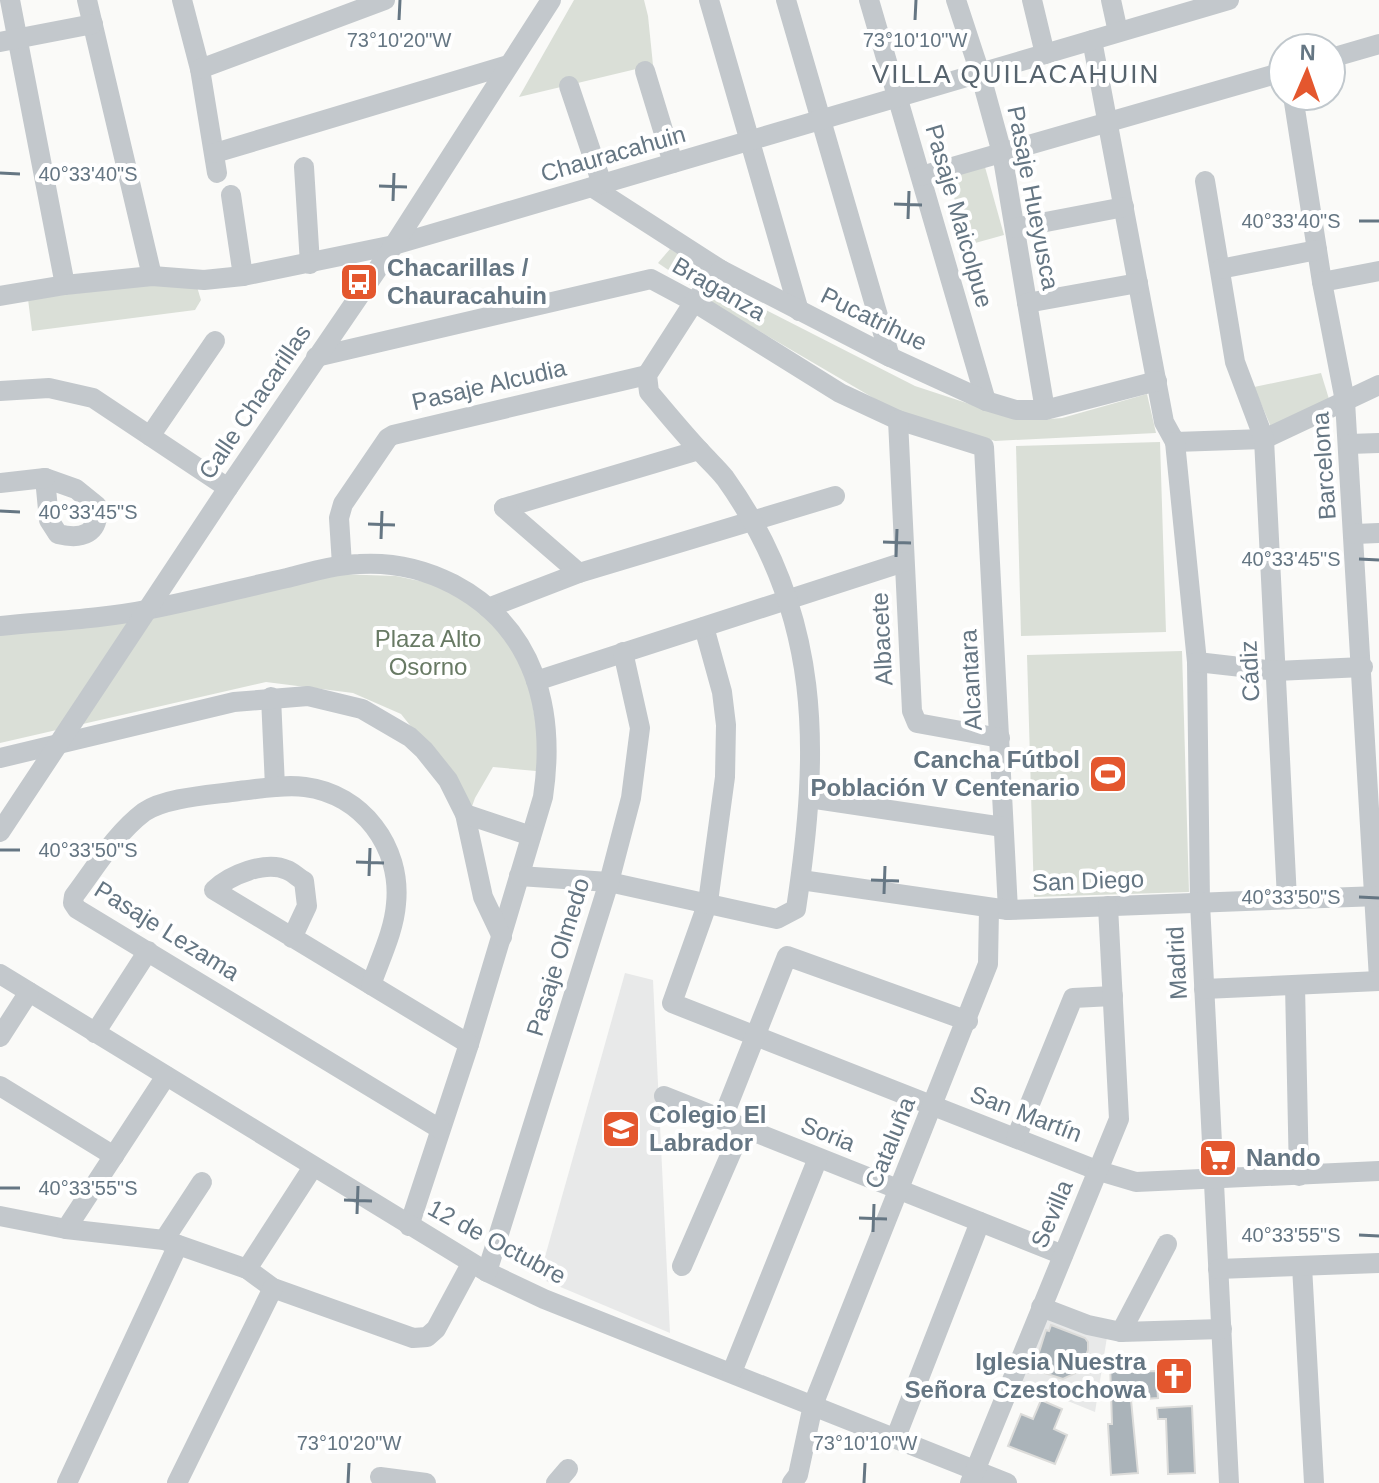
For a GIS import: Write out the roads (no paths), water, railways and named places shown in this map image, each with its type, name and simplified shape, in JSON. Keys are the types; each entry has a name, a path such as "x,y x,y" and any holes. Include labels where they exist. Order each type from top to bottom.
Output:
{"street":[{"path":"10,0 9,40 65,285"},
{"path":"87,0 152,276"},
{"path":"182,0 200,69 216,163 508,65"},
{"path":"200,69 382,0"},
{"name":"Calle Chacarillas","path":"0,832 228,488 394,245 551,0"},
{"path":"709,0 799,311"},
{"path":"786,0 890,357"},
{"name":"Pasaje Maicolpue","path":"869,0 986,401"},
{"name":"Pasaje Hueyusca","path":"956,0 1002,153 1045,410"},
{"path":"1032,0 1045,54"},
{"path":"1111,0 1118,32"},
{"name":"Chauracahuin","path":"0,296 65,285 152,276 204,280 243,276 394,245 1092,40 1187,6 1229,0"},
{"path":"9,40 93,24"},
{"path":"1092,40 1164,422 1175,442 1264,439 1379,385"},
{"path":"1347,53 1379,44"},
{"path":"645,71 673,163"},
{"path":"921,176 1267,77"},
{"path":"569,86 597,186"},
{"name":"Barcelona","path":"1295,112 1322,282 1345,401 1363,667 1372,720 1379,980"},
{"path":"304,167 310,264"},
{"name":"Cádiz","path":"1205,181 1235,362 1264,439 1287,899"},
{"name":"Pucatrihue","path":"597,186 721,270 890,357 986,401 1016,410 1045,410 1157,381"},
{"path":"231,195 243,276"},
{"path":"1015,228 1124,207"},
{"path":"1220,269 1317,250"},
{"path":"519,876 609,882 777,919 796,909 809,798 810,706 803,652 789,599 754,522 724,476 649,392 647,375 694,302 721,270"},
{"path":"1322,282 1379,271"},
{"name":"Braganza","path":"316,357 643,280 658,282 840,393 898,420 984,447"},
{"path":"1027,303 1138,283"},
{"path":"150,436 215,341"},
{"name":"Pasaje Alcudia","path":"342,565 339,518 343,504 393,435 647,375"},
{"path":"0,391 35,387 78,393 106,406 228,488"},
{"name":"Albacete","path":"898,420 912,711 917,723 1000,738"},
{"name":"Madrid","path":"1175,442 1197,662 1200,903 1229,1483"},
{"path":"1349,444 1379,443"},
{"name":"Alcantara","path":"984,447 1003,827 999,910"},
{"path":"579,573 504,508 699,450"},
{"path":"0,483 45,478"},
{"path":"488,608 579,573 835,496"},
{"path":"1355,534 1379,533"},
{"path":"536,681 904,562"},
{"path":"0,626 148,610 342,565 379,564 416,570 448,582 488,608 511,630 536,681 545,718 547,756 543,797 469,1044 409,1226"},
{"path":"704,627 722,692 726,725 725,777 708,902"},
{"name":"Pasaje Olmedo","path":"273,1288 420,1339 436,1329 479,1268 609,882 631,798 640,728 623,652"},
{"path":"1197,662 1276,671 1363,667"},
{"path":"0,758 234,702 308,696 344,703 394,726 410,737 448,780 465,814 483,897 502,937"},
{"path":"271,697 275,787"},
{"name":"Pasaje Lezama","path":"371,985 396,906 396,878 389,850 363,814 337,796 307,787 275,787 187,798 147,810 122,831 74,896 73,903 77,909 440,1129"},
{"path":"809,798 1003,827"},
{"path":"465,814 531,836"},
{"name":"San Diego","path":"801,880 999,910 1377,896"},
{"name":"San Martín","path":"708,902 672,1003 1099,1171 1136,1182 1379,1171"},
{"name":"Sevilla","path":"973,1477 1119,1119 1108,906"},
{"name":"Cataluña","path":"792,1483 798,1475 813,1405 968,1021 988,964 999,910"},
{"path":"292,938 469,1044"},
{"path":"95,1033 148,951"},
{"path":"722,1120 787,956 968,1021"},
{"name":"12 de Octubre","path":"0,974 479,1268 544,1299 896,1437 973,1477 1007,1483"},
{"path":"1204,989 1379,980"},
{"path":"1295,985 1299,1176"},
{"path":"0,1037 29,992"},
{"path":"1016,1138 1073,998 1113,996"},
{"path":"66,1229 166,1076"},
{"path":"0,1086 114,1156"},
{"name":"Soria","path":"664,1096 1063,1255"},
{"path":"682,1266 742,1128"},
{"path":"732,1372 818,1158"},
{"path":"247,1269 313,1167"},
{"path":"67,1483 171,1242 202,1182"},
{"path":"0,1216 66,1229 171,1242 247,1269 273,1288 177,1483"},
{"path":"896,1437 980,1222"},
{"path":"1121,1332 1167,1244"},
{"path":"1218,1269 1379,1263"},
{"path":"1302,1266 1314,1483"},
{"path":"1041,1307 1088,1325 1121,1332 1222,1329"},
{"path":"380,1477 426,1483"}],"place":[{"name":"Chacarillas / Chauracahuin","path":"359,282"},
{"name":"Cancha Fútbol Población V Centenario","path":"1108,774"},
{"name":"Colegio El Labrador","path":"621,1129"},
{"name":"Nando","path":"1218,1158"},
{"name":"Iglesia Nuestra Señora Czestochowa","path":"1174,1376"}],"district":[{"name":"VILLA QUILACAHUIN","path":"1016,74"}],"park label":[{"name":"Plaza Alto Osorno","path":"428,653"}]}
